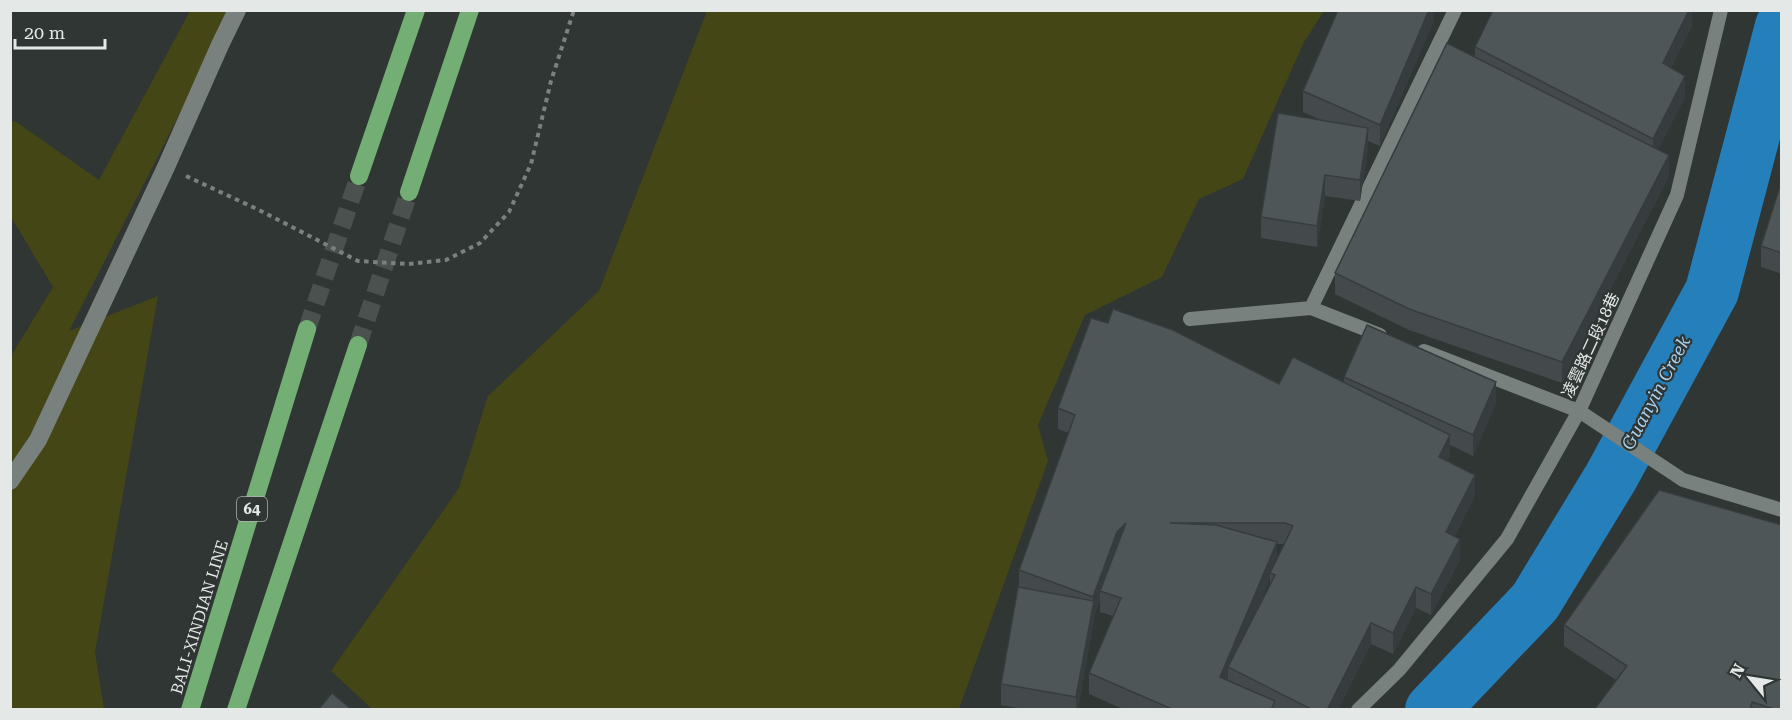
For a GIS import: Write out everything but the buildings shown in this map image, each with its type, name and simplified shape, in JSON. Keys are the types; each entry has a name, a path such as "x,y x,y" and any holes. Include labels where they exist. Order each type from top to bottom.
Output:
{"highway":[{"path":"359,176 417,10"},
{"path":"409,192 470,10"},
{"name":"BALI-XINDIAN LINE","path":"190,710 307,329"},
{"path":"238,705 358,345"}],"street":[{"path":"10,481 38,440 237,10"}],"lane":[{"path":"1311,308 1455,10"},
{"name":"凌雲路二段18巷","path":"1412,346 1578,411 1677,195 1721,10"},
{"path":"1190,319 1311,308 1389,338"},
{"path":"1358,710 1399,670 1507,539 1578,411 1683,480 1782,510"}],"shaded area":[{"path":"190,11 232,11 69,331 158,296 95,652 104,709 11,709 11,356 53,287 11,217 11,122 15,121 99,180"},
{"path":"707,11 1324,11 1304,42 1243,179 1199,199 1162,277 1085,315 1038,425 1048,461 959,709 372,709 331,671 459,488 488,396 599,291"}],"waterway":[{"name":"Guanyin Creek","path":"1432,710 1535,602 1611,477 1712,291 1782,26"}],"tunnel":[{"path":"307,329 359,176"},
{"path":"358,345 409,192"}]}
